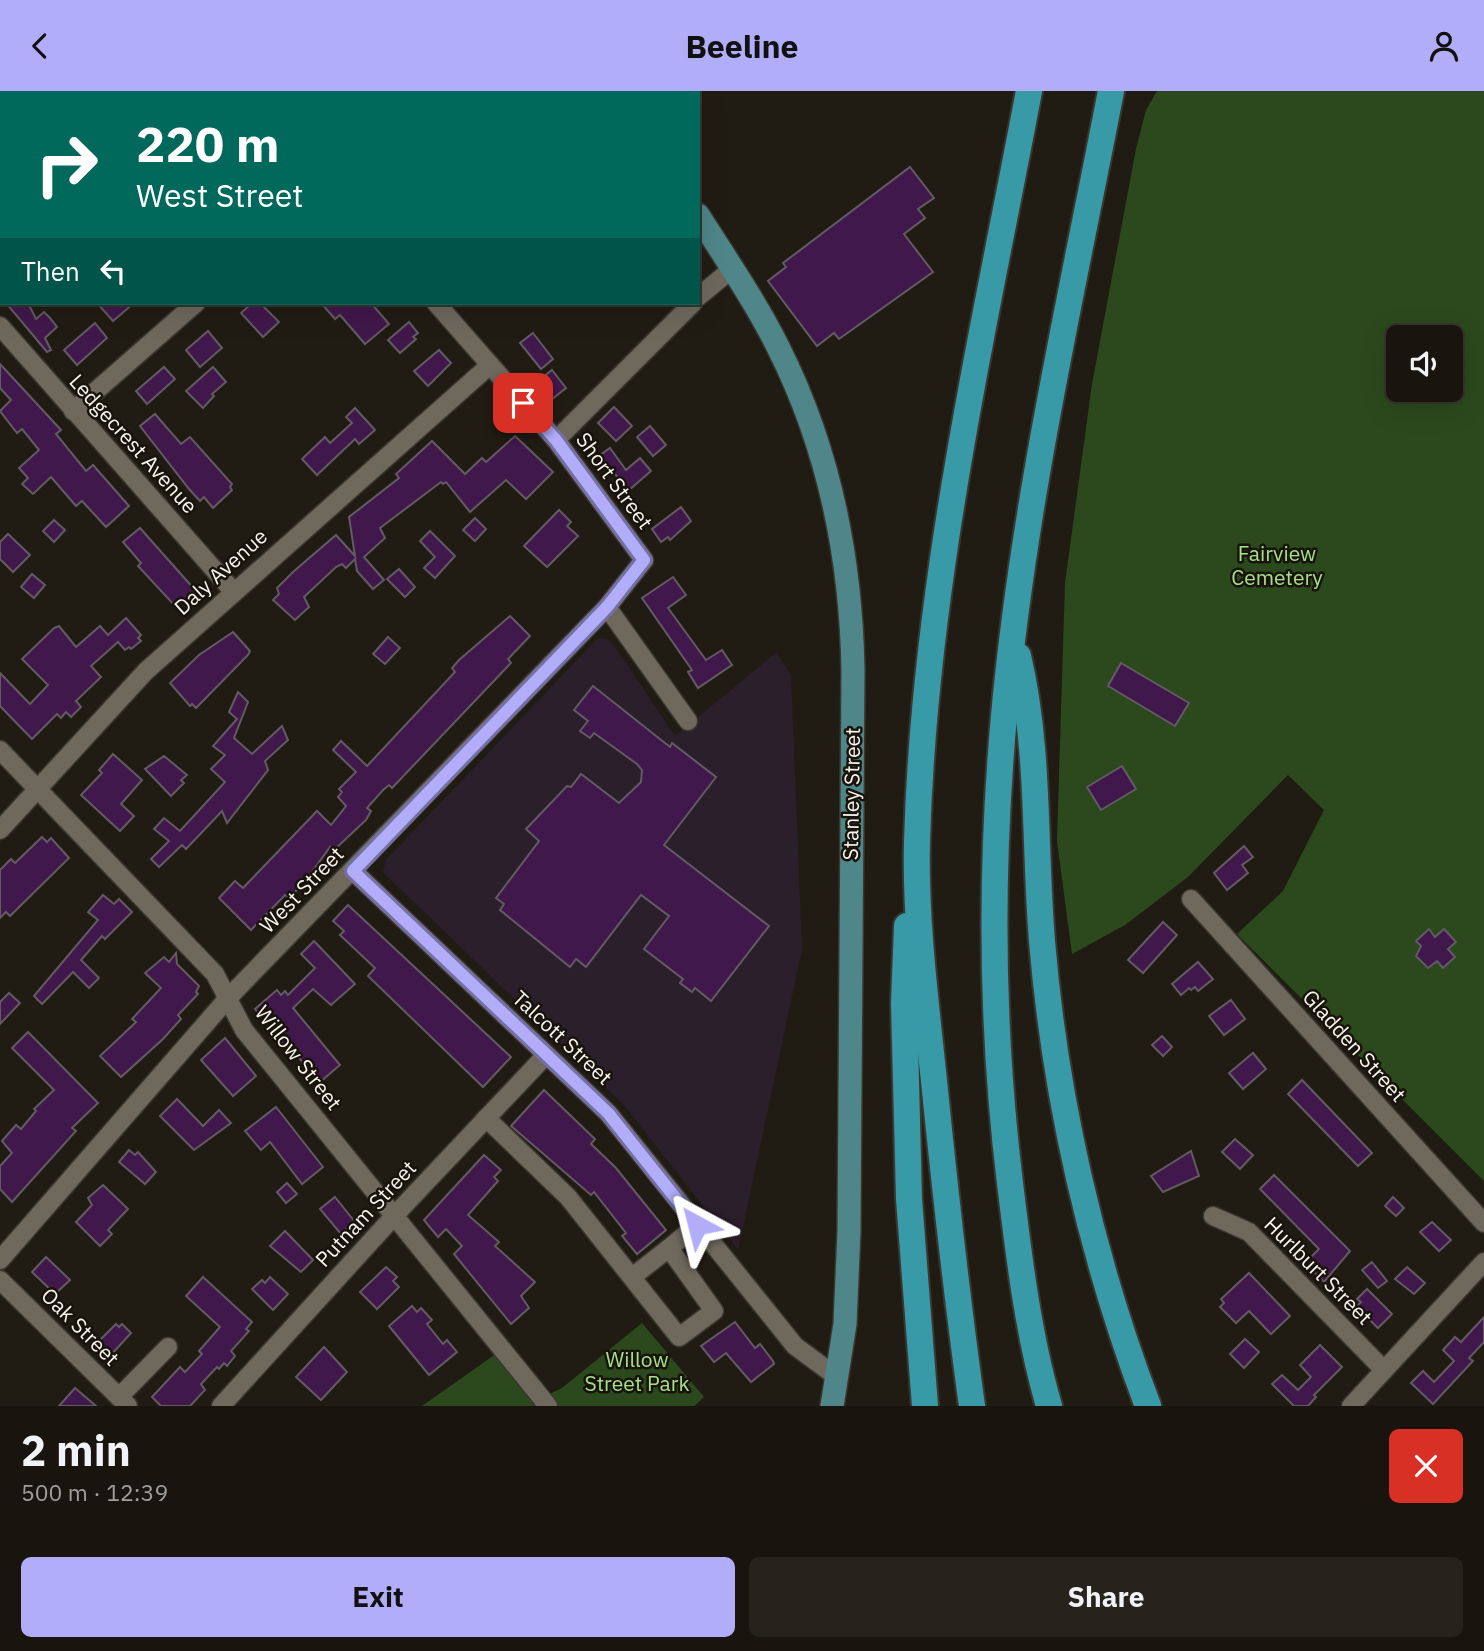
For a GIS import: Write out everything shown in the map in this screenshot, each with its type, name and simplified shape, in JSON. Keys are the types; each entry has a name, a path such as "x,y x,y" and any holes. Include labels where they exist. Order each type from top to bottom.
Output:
{"highway":[{"path":"925,1406 912,1257 905,1039 907,922 917,844 925,716 941,569 1029,91"},
{"path":"1040,1406 1038,1364 1007,1154 995,975 998,799 1013,636 1031,508 1111,91"},
{"path":"1013,636 1031,726 1042,944 1062,1089 1094,1234 1148,1406"},
{"path":"917,844 932,1059 972,1406"},
{"path":"1038,1364 1049,1406"}],"main road":[{"name":"Stanley Street","path":"700,218 779,349 808,417 832,493 849,586 853,670 849,1199 845,1324 832,1406"}],"street":[{"path":"700,295 732,269"},
{"path":"73,411 194,305"},
{"name":"Short Street","path":"438,305 556,440 644,560"},
{"path":"556,440 691,305"},
{"name":"Ledgecrest Avenue","path":"0,326 233,591"},
{"name":"Daly Avenue","path":"0,830 146,671 490,365"},
{"name":"West Street","path":"0,1260 228,998 607,607 644,560"},
{"path":"607,607 688,721"},
{"name":"Willow Street","path":"0,750 215,974 244,1030 548,1406"},
{"name":"Talcott Street","path":"353,871 608,1113 796,1346 837,1377"},
{"name":"Gladden Street","path":"1191,899 1484,1223"},
{"name":"Putnam Street","path":"221,1406 394,1215 546,1055"},
{"path":"486,1118 568,1197 679,1337 714,1311 668,1249"},
{"name":"Hurlburt Street","path":"1213,1216 1248,1232 1384,1370"},
{"path":"632,1277 697,1225"},
{"path":"1351,1406 1484,1262"},
{"name":"Oak Street","path":"0,1280 123,1402"},
{"path":"123,1402 168,1347"}],"shaded area":[{"path":"598,638 607,639 613,644 675,736 776,653 791,675 802,949 738,1250 624,1105 383,872 386,860"}],"green space":[{"name":"Fairview Cemetery","path":"1157,91 1484,91 1484,1181 1237,934 1283,891 1324,810 1288,775 1188,877 1125,925 1072,954 1057,841 1065,583 1092,384 1136,149 1146,110"},
{"name":"Willow Street Park","path":"642,1323 704,1397 694,1406 422,1406 500,1351 539,1399 562,1388"}],"building":[{"path":"910,167 934,198 918,209 925,218 904,234 933,272 839,339 834,333 817,346 768,281 786,267 783,263"},
{"path":"8,305 29,305 36,319 44,312 50,318 57,327 45,338 51,350 47,352"},
{"path":"99,305 132,305 113,321"},
{"path":"250,305 262,305 279,322 263,337 241,313"},
{"path":"323,305 373,305 389,324 365,344 340,315 335,319"},
{"path":"409,322 418,333 413,337 416,339 400,353 388,340"},
{"path":"95,323 107,338 77,365 64,350"},
{"path":"208,331 222,348 200,367 186,350"},
{"path":"533,333 553,359 541,369 520,343"},
{"path":"439,350 451,363 428,386 414,371"},
{"path":"0,364 61,430 56,434 86,471 93,465 129,506 106,527 82,501 76,506 51,477 33,494 22,484 28,478 19,468 39,450 22,429 17,433 0,411 11,400 0,388"},
{"path":"164,367 175,379 147,404 136,391"},
{"path":"213,367 226,382 212,394 214,396 203,408 186,391"},
{"path":"552,370 566,388 551,400 537,382"},
{"path":"614,407 632,426 616,441 598,423"},
{"path":"355,408 375,430 359,444 355,439 317,475 302,459 325,437 330,443 352,423 346,417"},
{"path":"155,414 181,444 190,437 232,484 232,490 213,508 204,497 200,501 189,489 140,426"},
{"path":"650,426 666,445 653,456 637,437"},
{"path":"515,436 553,472 526,499 506,480 470,512 446,482 441,482 380,528 385,538 364,557 384,580 373,589 357,571 355,559 346,568 342,564 336,567 304,597 309,607 295,620 273,600 279,594 277,588 336,535 355,556 349,517 399,478 396,474 432,441 465,474 482,458 486,462"},
{"path":"610,448 626,470 640,458 651,471 629,490 599,456"},
{"path":"681,507 691,521 670,540 668,537 661,542 652,529"},
{"path":"559,510 571,522 567,526 578,536 547,567 524,546"},
{"path":"475,518 486,529 475,541 463,530"},
{"path":"54,520 65,530 54,542 43,531"},
{"path":"140,528 195,590 175,606 138,566 141,563 123,542"},
{"path":"430,531 455,556 435,578 424,568 435,557 420,541"},
{"path":"8,534 30,555 13,572 0,559 0,542"},
{"path":"399,569 415,587 405,597 387,579"},
{"path":"32,574 45,585 34,598 21,587"},
{"path":"673,577 686,595 668,608 706,660 722,650 732,665 698,688 688,672 692,670 642,598"},
{"path":"510,616 530,636 508,659 511,663 392,788 389,785 383,790 367,808 371,811 366,820 333,851 330,847 304,883 289,898 285,895 251,930 219,898 235,881 243,888 317,811 331,825 346,806 338,797 342,792 339,789 356,772 333,750 341,741 367,766 455,672 452,668 459,660"},
{"path":"126,618 141,635 138,638 141,641 125,650 118,642 91,666 101,677 76,701 81,707 71,717 66,712 61,718 57,714 32,739 0,706 0,673 30,704 48,685 22,659 54,628 59,626 76,647 100,626 108,635"},
{"path":"233,632 250,651 248,655 196,708 192,704 190,706 170,683 199,655"},
{"path":"388,637 400,648 385,664 373,654"},
{"path":"1121,663 1189,703 1175,726 1108,686"},
{"path":"593,686 670,747 672,743 716,777 664,845 769,926 711,1001 695,988 692,992 680,983 683,979 644,949 669,916 641,895 586,967 576,959 570,967 500,910 504,904 496,898 539,841 526,829 567,786 571,787 581,774 619,803 641,782 642,770 637,764 594,733 590,738 580,731 588,721 574,710"},
{"path":"238,692 248,702 234,738 252,754 282,726 288,740 265,761 268,770 227,823 222,811 186,849 182,845 159,867 151,859 169,841 154,829 164,818 180,831 225,782 211,769 225,755 213,746 237,719 229,712"},
{"path":"113,754 142,780 121,804 134,816 120,831 81,795 102,773 99,770"},
{"path":"164,756 187,775 181,780 184,783 171,796 145,769"},
{"path":"1122,766 1136,789 1101,810 1087,787"},
{"path":"42,837 47,842 51,838 69,858 10,916 6,912 0,918 0,870 11,859 15,863"},
{"path":"1244,846 1253,857 1242,865 1248,873 1227,890 1214,873"},
{"path":"103,895 114,904 119,899 132,912 105,939 102,936 81,960 99,978 89,988 73,972 42,1004 34,996 98,920 88,912"},
{"path":"348,905 511,1057 483,1087 368,976 375,968 340,935 344,931 333,921"},
{"path":"1163,922 1177,935 1143,973 1128,960"},
{"path":"1429,929 1435,937 1444,929 1456,942 1448,949 1455,957 1443,968 1437,961 1428,968 1416,956 1421,946 1416,941"},
{"path":"314,941 355,984 331,1005 313,989 293,1008 340,1065 320,1082 293,1051 290,1053 255,1009 277,990 281,995 285,991 288,995 315,968 301,954"},
{"path":"176,953 177,964 199,986 196,992 198,994 178,1015 181,1019 163,1039 121,1077 100,1056 136,1022 132,1019 161,988 145,973 164,957 169,962"},
{"path":"1198,962 1213,979 1198,991 1195,987 1191,990 1189,988 1181,995 1172,984"},
{"path":"9,993 20,1003 0,1024 0,1002"},
{"path":"1231,1000 1245,1019 1224,1035 1209,1016"},
{"path":"28,1032 98,1103 72,1128 76,1131 12,1202 0,1189 0,1166 12,1153 2,1141 16,1125 21,1129 36,1111 34,1109 54,1090 12,1048"},
{"path":"1162,1036 1172,1047 1163,1056 1152,1045"},
{"path":"225,1038 256,1076 233,1096 201,1060"},
{"path":"1253,1053 1266,1069 1243,1089 1229,1073"},
{"path":"1302,1080 1372,1153 1358,1166 1288,1094"},
{"path":"544,1090 595,1139 591,1144 616,1168 666,1230 637,1254 622,1236 626,1233 594,1192 591,1195 511,1126"},
{"path":"177,1099 203,1126 219,1110 231,1123 194,1150 160,1116"},
{"path":"276,1107 323,1167 302,1184 270,1142 261,1150 245,1131"},
{"path":"1235,1139 1253,1155 1240,1169 1222,1152"},
{"path":"129,1150 135,1155 138,1152 156,1172 145,1184 119,1162"},
{"path":"1191,1151 1199,1176 1163,1192 1151,1176"},
{"path":"484,1155 501,1170 494,1177 498,1181 468,1215 499,1242 495,1246 535,1282 521,1296 529,1308 511,1324 454,1254 462,1246 446,1229 438,1237 424,1220"},
{"path":"1274,1175 1350,1251 1324,1282 1305,1263 1319,1249 1260,1189"},
{"path":"287,1183 297,1194 286,1203 277,1192"},
{"path":"103,1185 128,1209 108,1230 112,1234 100,1246 76,1222 92,1205 88,1198"},
{"path":"335,1197 355,1222 341,1234 320,1209"},
{"path":"1393,1197 1404,1208 1396,1216 1385,1206"},
{"path":"1432,1222 1451,1240 1439,1251 1420,1232"},
{"path":"285,1231 313,1260 301,1272 270,1246"},
{"path":"46,1257 70,1280 55,1294 32,1272"},
{"path":"1372,1262 1387,1281 1378,1288 1362,1270"},
{"path":"386,1267 397,1277 393,1281 399,1287 377,1309 360,1292"},
{"path":"1407,1267 1425,1283 1414,1294 1395,1279"},
{"path":"1249,1273 1290,1316 1271,1334 1249,1311 1236,1323 1220,1307 1224,1303 1221,1299"},
{"path":"203,1277 252,1322 246,1329 249,1331 231,1351 235,1356 227,1366 224,1363 219,1369 217,1367 201,1384 205,1390 190,1406 161,1406 152,1397 180,1367 185,1372 202,1354 199,1351 220,1327 186,1296"},
{"path":"270,1277 288,1294 273,1310 252,1289 262,1280 265,1283"},
{"path":"1367,1289 1392,1314 1378,1328 1356,1307 1361,1302 1357,1299"},
{"path":"412,1306 417,1312 421,1308 432,1320 427,1324 443,1344 447,1340 457,1352 429,1375 389,1326"},
{"path":"1484,1317 1484,1342 1469,1358 1473,1361 1433,1404 1411,1383 1423,1371 1434,1382 1454,1361 1443,1350 1455,1337 1461,1342"},
{"path":"735,1322 755,1348 760,1344 774,1364 751,1382 726,1353 714,1362 701,1346"},
{"path":"116,1324 119,1327 122,1324 131,1333 111,1355 98,1342"},
{"path":"1245,1339 1259,1352 1244,1368 1230,1354"},
{"path":"1320,1345 1342,1367 1314,1395 1316,1397 1308,1406 1294,1406 1272,1384 1282,1375 1298,1390 1311,1377 1300,1365"},
{"path":"324,1347 347,1372 321,1400 296,1377"},
{"path":"75,1388 96,1406 59,1406"}],"route":[{"path":"523,403 556,440 644,560 607,607 353,871 608,1113 697,1225"}]}
